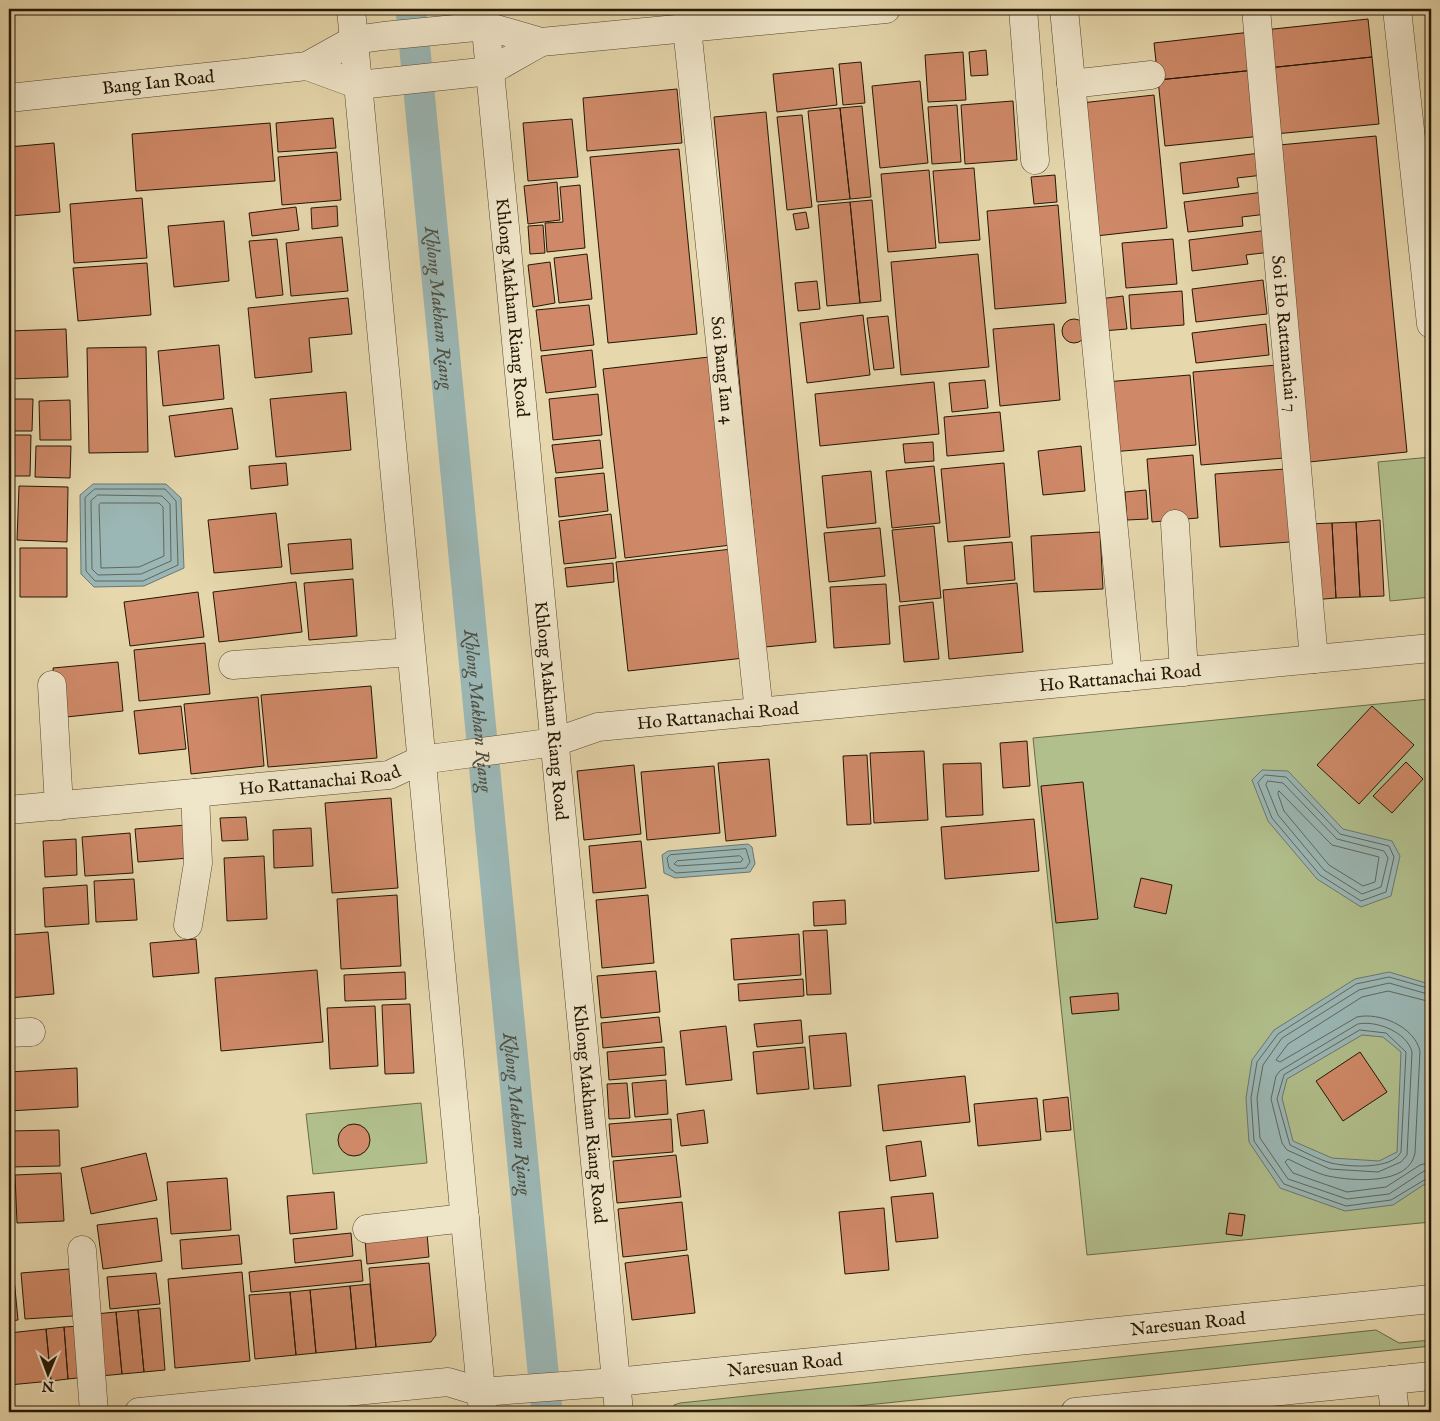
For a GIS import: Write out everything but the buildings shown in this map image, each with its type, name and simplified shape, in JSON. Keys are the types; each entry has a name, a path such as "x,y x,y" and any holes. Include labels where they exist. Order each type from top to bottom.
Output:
{"street":[{"path":"351,9 482,1402"},
{"name":"Bang Ian Road","path":"307,66 359,85 490,71 541,42 886,9"},
{"path":"1023,9 1035,160"},
{"path":"1064,9 1128,677"},
{"name":"Soi Ho Rattanachai 7","path":"1256,9 1314,659"},
{"path":"1398,9 1431,324"},
{"name":"Bang Ian Road","path":"9,98 307,66 354,40 452,29 485,17 541,42"},
{"name":"Khlong Makham Riang Road","path":"485,17 619,1412"},
{"name":"Soi Bang Ian 4","path":"687,28 759,712"},
{"path":"1071,84 1151,75"},
{"path":"1175,524 1184,672"},
{"name":"Ho Rattanachai Road","path":"9,810 389,775 421,760 555,742 598,727 1431,648"},
{"path":"233,665 411,652"},
{"path":"52,685 59,806"},
{"path":"188,924 198,863 195,793"},
{"path":"367,1229 465,1218"},
{"path":"82,1250 94,1412"},
{"name":"Naresuan Road","path":"139,1412 448,1382 482,1402 514,1390 616,1382 1431,1299"},
{"path":"1075,1412 1190,1406 1431,1376"},
{"path":"1391,1380 1395,1412"}],"green space":[{"path":"1431,457 1431,597 1390,601 1378,462"},
{"path":"1429,699 1431,728 1431,1222 1087,1255 1033,738"},
{"path":"421,1103 427,1163 313,1174 306,1114"},
{"path":"1376,1330 1399,1343 1431,1340 1431,1346 800,1412 671,1412 674,1405 680,1403"}],"water":[{"path":"93,484 166,484 181,498 184,568 144,586 94,587 81,574 80,495"},
{"path":"1262,770 1288,771 1343,829 1392,841 1400,856 1391,896 1361,907 1317,879 1268,821 1252,780"},
{"path":"748,844 752,847 755,864 750,872 675,878 664,873 662,855 668,851"},
{"path":"1389,972 1431,986 1431,1180 1393,1205 1345,1211 1280,1188 1249,1142 1246,1098 1252,1060 1274,1030 1355,979","holes":["1362,1035 1383,1037 1401,1052 1397,1152 1379,1161 1332,1158 1293,1141 1282,1098 1287,1079"]}],"waterway":[{"name":"Khlong Makham Riang","path":"411,9 547,1412"}]}
